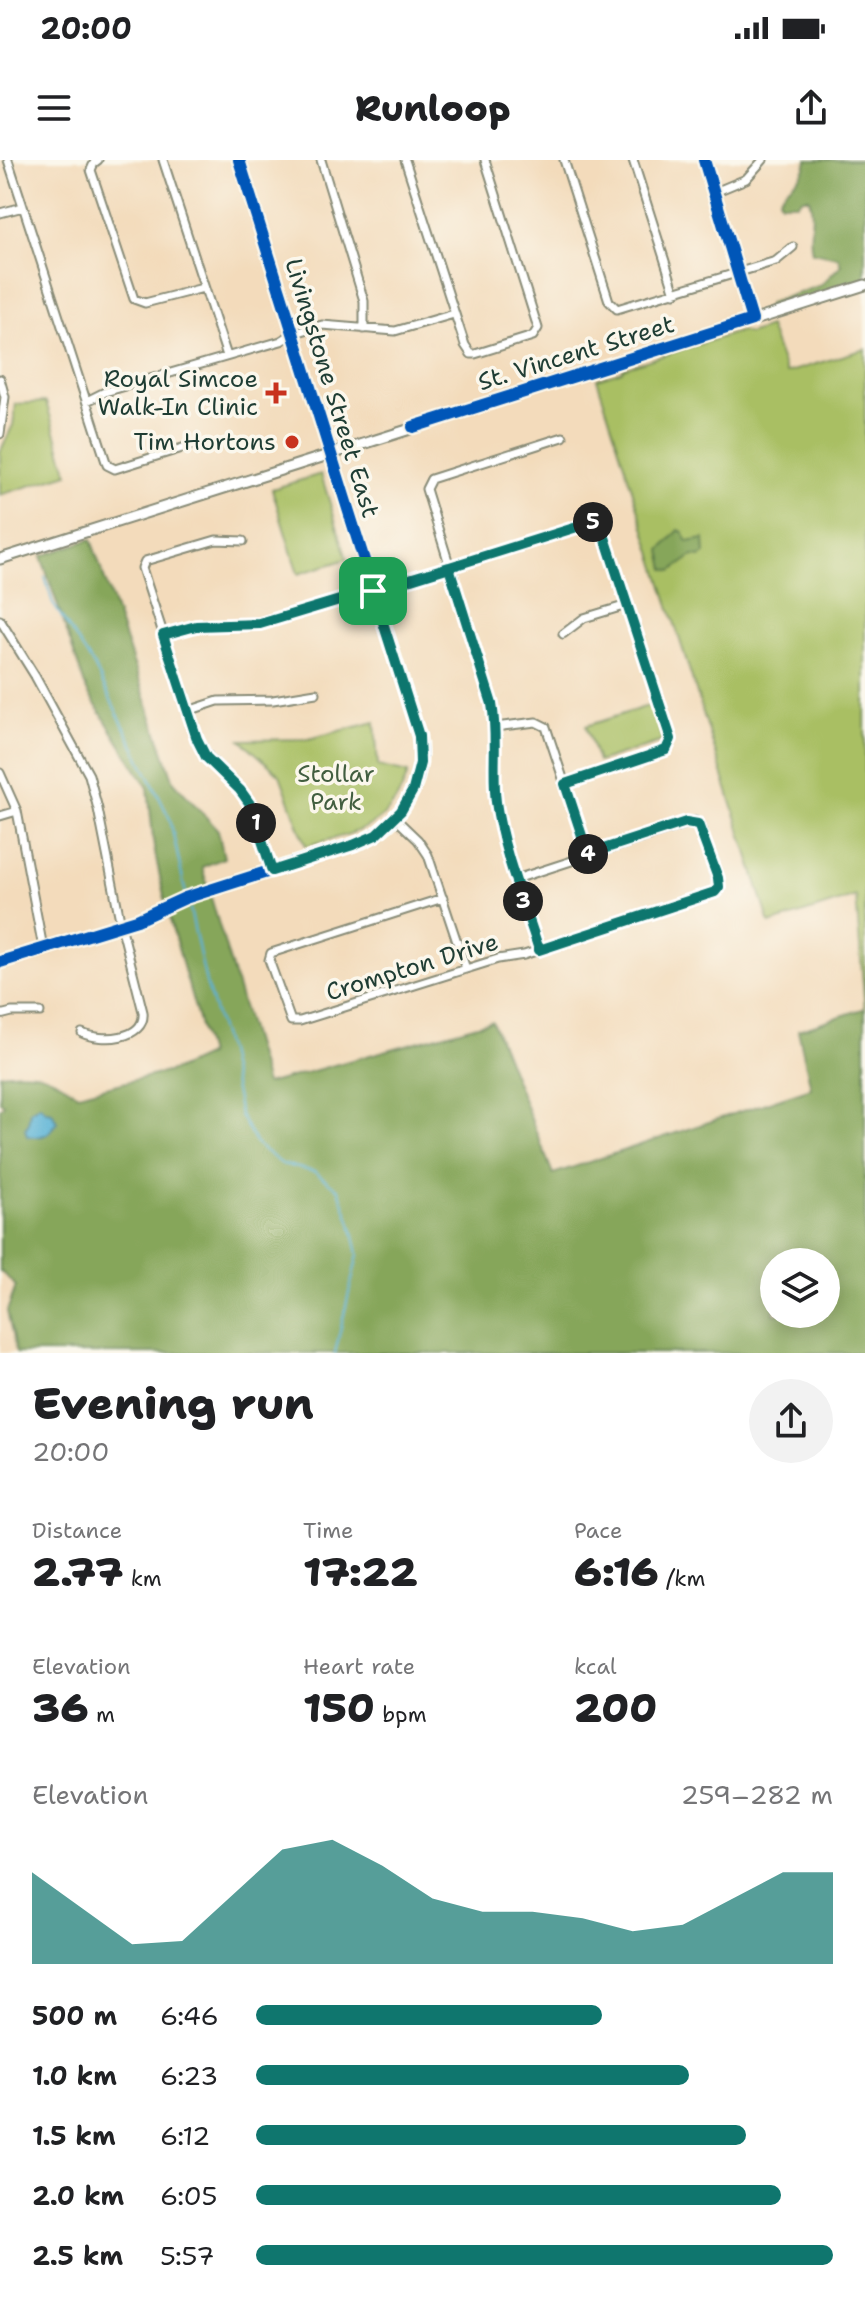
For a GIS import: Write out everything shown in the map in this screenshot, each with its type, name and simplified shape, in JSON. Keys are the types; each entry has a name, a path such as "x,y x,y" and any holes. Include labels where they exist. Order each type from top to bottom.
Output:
{"main road":[{"name":"St. Vincent Street","path":"0,559 865,285"}],"street":[{"path":"8,160 106,464 110,469 116,469 192,445"},
{"path":"98,160 91,170 134,299 145,303 203,288"},
{"path":"163,160 227,356"},
{"name":"Livingstone Street East","path":"0,962 121,925 185,898 361,842 383,830 395,818 413,790 419,772 421,746 239,160"},
{"path":"321,160 362,294 364,329"},
{"path":"405,160 454,314 471,354 533,336 538,328 485,160"},
{"path":"564,160 611,305 621,309 776,261 793,247"},
{"path":"633,160 675,293"},
{"path":"704,160 752,320"},
{"path":"715,192 746,179 763,160"},
{"path":"0,213 23,207"},
{"path":"87,401 105,392 326,325 395,331 454,314"},
{"path":"0,379 5,406 0,434"},
{"path":"539,950 496,803 495,727 488,691 426,489 431,479 563,437"},
{"path":"163,635 196,626 260,624 597,522 603,529 671,739 666,750 565,784"},
{"path":"243,541 216,540 145,561 143,572 197,739 206,757 250,804 272,871"},
{"path":"563,634 584,618 627,605"},
{"path":"0,620 89,775 143,1012 143,1023 135,1030 104,1039 82,1033"},
{"path":"188,711 218,701 273,700 316,693"},
{"path":"495,727 536,722 546,727 588,854"},
{"path":"0,773 17,811 43,948"},
{"path":"0,816 17,811"},
{"path":"395,818 424,846 466,969"},
{"name":"Crompton Drive","path":"443,898 275,951 269,957 287,1016 295,1023 466,969 539,950 715,892 719,887 702,831 695,821 516,879"},
{"path":"0,1015 40,1012"}],"green space":[{"path":"807,160 865,160 865,280 769,309 769,303 821,285 841,265 838,257 812,252 809,198 797,203 781,203 779,199 802,173"},
{"path":"769,327 786,373 865,349 865,1011 856,896 770,924 597,379 741,331 748,334"},
{"path":"46,402 68,474 0,495 0,452 13,425 16,404"},
{"path":"321,474 347,559 298,574 272,489"},
{"path":"679,530 688,542 704,539 705,554 693,556 672,571 665,569 661,550"},
{"path":"91,539 174,782 218,830 224,858 202,867 266,1084 492,1021 553,1174 811,1088 798,1030 863,1009 865,1353 16,1353 7,1311 16,1286 0,1271 0,1109 4,1104 0,1101 0,1074 23,1072 42,1075 78,1094 175,1070 208,1055 166,906 154,848 148,788 87,691 41,556"},
{"path":"651,705 663,741 598,762 586,726"},
{"name":"Stollar Park","path":"375,722 378,766 408,773 401,792 382,817 370,825 306,846 280,775 241,740 308,739"}],"water":[{"path":"40,1105 52,1112 57,1122 45,1135 27,1136 25,1128 30,1111"}],"waterway":[{"path":"45,577 53,604 94,666 170,819 186,895"},
{"path":"190,909 206,983 227,1051 240,1115 256,1144 282,1164 315,1172 339,1190 351,1223 358,1254 335,1353"}],"cycle path":[{"path":"0,962 137,920 185,898 361,842 388,824 415,785 419,769 419,736 239,160"},
{"path":"413,427 752,320 704,160"}],"place":[{"name":"Royal Simcoe Walk-In Clinic","path":"276,393"},
{"name":"Tim Hortons","path":"292,442"}],"route":[{"path":"373,591 419,736 420,763 413,790 401,811 376,835 272,871 250,804 206,757 197,739 163,635 196,626 252,626 449,567 488,691 492,704 495,727 494,789 500,825 539,950 715,892 719,887 718,878 702,831 695,821 588,854 565,784 666,750 671,739 601,525 593,522 373,591"}]}
